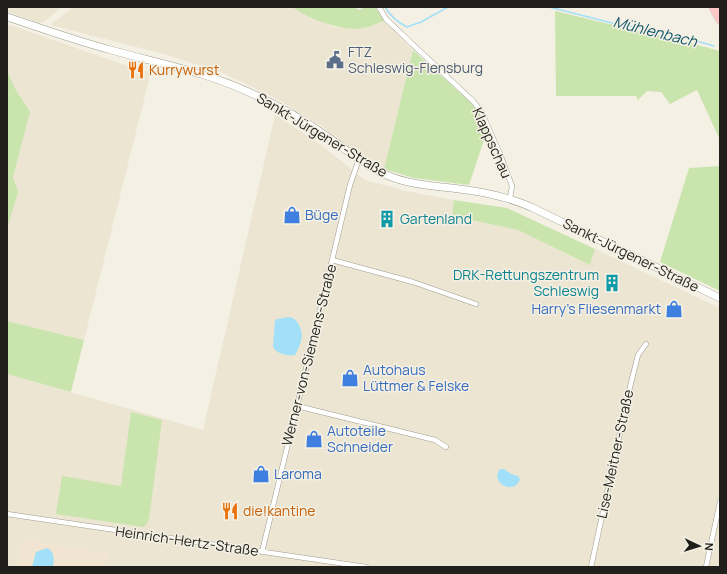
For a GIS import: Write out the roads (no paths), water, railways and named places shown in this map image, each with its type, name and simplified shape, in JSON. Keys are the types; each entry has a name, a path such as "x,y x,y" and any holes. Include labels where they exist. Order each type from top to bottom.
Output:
{"main road":[{"path":"713,7 720,20"}],"street":[{"name":"Klappschau","path":"379,7 386,19 474,101 481,111 512,186 510,198"},
{"name":"Sankt-Jürgener-Straße","path":"7,17 105,48 188,69 231,84 288,112 321,132 375,170 390,177 420,184 493,194 510,198 720,298"},
{"name":"Werner-von-Siemens-Straße","path":"262,552 350,185 359,159"},
{"path":"332,260 413,282 476,304"},
{"name":"Lise-Meitner-Straße","path":"591,567 629,391 638,355 646,344"},
{"path":"297,406 435,440 446,447"},
{"path":"706,567 720,502"},
{"name":"Heinrich-Hertz-Straße","path":"7,514 366,567"}],"water":[{"path":"289,317 296,320 302,335 295,355 282,354 273,347 275,321 277,319"},
{"path":"500,469 504,469 511,474 518,476 520,479 517,484 513,487 509,487 500,483 497,474"},
{"path":"47,548 53,554 53,567 32,567 36,552"}],"waterway":[{"name":"Mühlenbach","path":"385,7 394,19 407,27 421,22 448,7"},
{"name":"Mühlenbach","path":"549,7 612,23 665,32 714,46"}],"place":[{"name":"FTZ Schleswig-Flensburg","path":"335,60"},
{"name":"Kurrywurst","path":"136,70"},
{"name":"Büge","path":"292,215"},
{"name":"Gartenland","path":"387,219"},
{"name":"DRK-Rettungszentrum Schleswig","path":"612,283"},
{"name":"Harry's Fliesenmarkt","path":"674,309"},
{"name":"Autohaus Lüttmer & Felske","path":"350,378"},
{"name":"Autoteile Schneider","path":"314,439"},
{"name":"Laroma","path":"261,474"},
{"name":"die!kantine","path":"230,511"}]}
